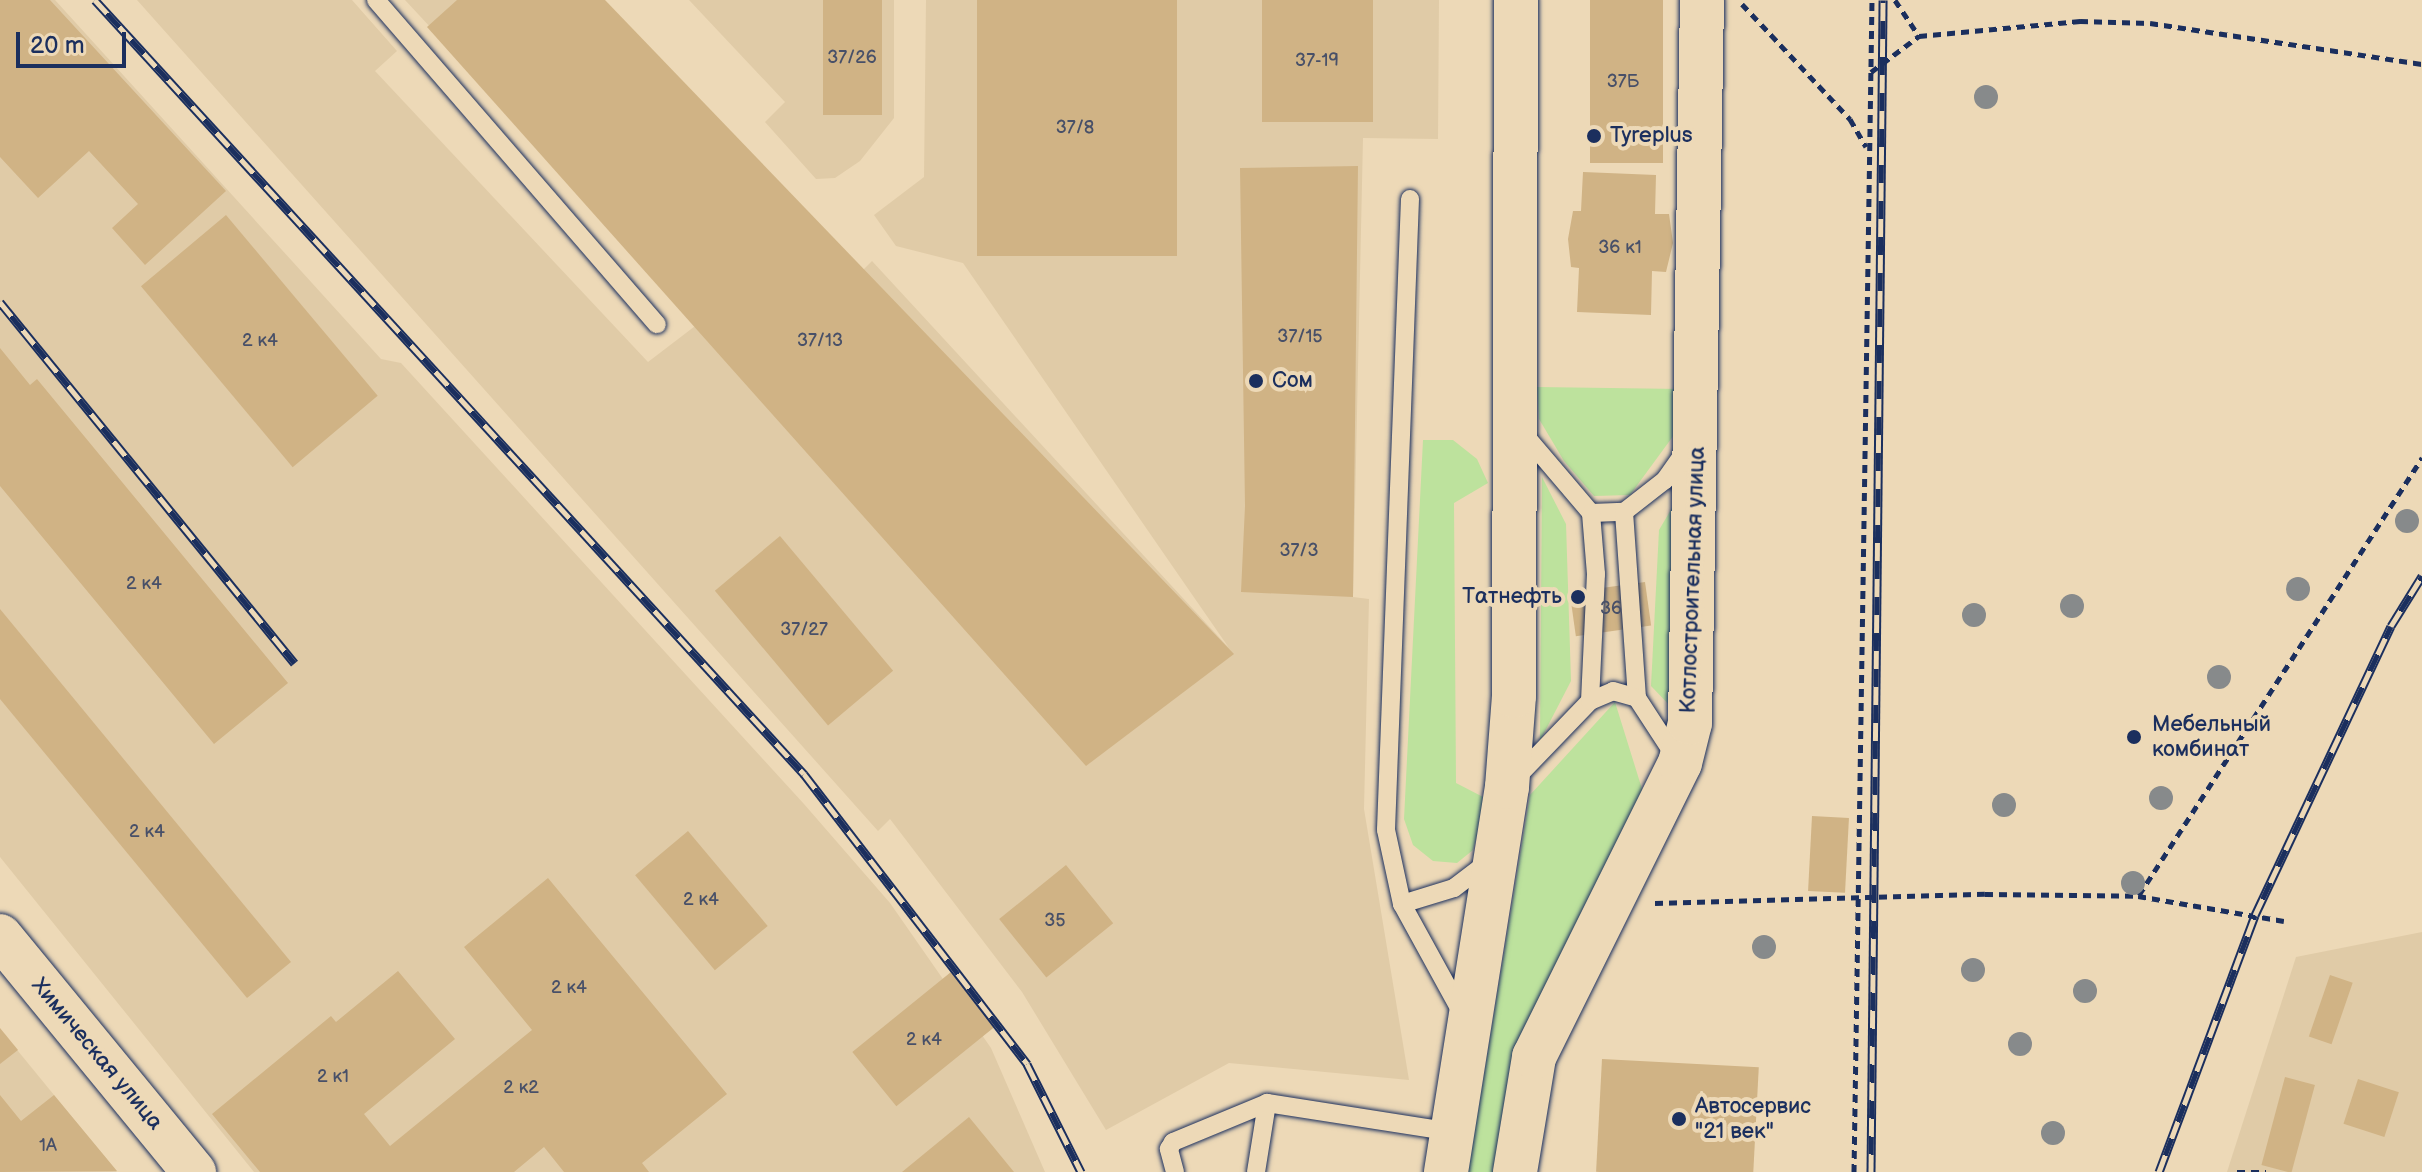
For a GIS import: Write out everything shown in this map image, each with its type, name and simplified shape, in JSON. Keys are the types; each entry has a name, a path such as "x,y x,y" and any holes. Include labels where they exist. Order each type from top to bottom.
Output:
{"main road":[{"path":"1449,1152 1507,787 1514,696 1516,0"},
{"name":"Котлостроительная улица","path":"1515,1172 1534,1057 1680,763 1694,685 1702,0"},
{"name":"Химическая улица","path":"0,936 194,1172"}],"lane":[{"path":"376,0 657,324"},
{"path":"1410,199 1386,830 1402,904 1468,1024"},
{"path":"1515,421 1548,469 1591,513 1596,574 1590,701"},
{"path":"1591,513 1624,512 1665,480 1697,433"},
{"path":"1624,512 1637,698 1680,763"},
{"path":"1507,787 1590,701 1613,691 1637,698"},
{"path":"1402,904 1454,888 1497,855"},
{"path":"1175,1172 1169,1149 1173,1142 1267,1103 1449,1152"},
{"path":"1256,1172 1267,1103"}],"path":[{"path":"1739,0 1850,119 1868,149"},
{"path":"1854,1172 1872,0"},
{"path":"1895,0 1919,36"},
{"path":"1870,73 1919,36 2080,21 2150,23 2422,64"},
{"path":"2138,896 2422,458"},
{"path":"1610,904 2138,896 2284,921"},
{"path":"2237,1172 2266,1172"}],"shaded area":[{"path":"0,0 55,0 381,359 401,363 804,804 890,903 991,1048 1045,1172 254,1172 0,857"},
{"path":"137,0 352,0 397,51 375,71 648,362 703,320 405,0 590,0 850,283 872,261 1229,648 963,263 896,246 874,215 924,177 926,0 1439,0 1438,139 1363,138 1353,597 1369,599 1364,809 1409,1080 1229,1063 1106,1130 1022,992 890,819 878,831"},
{"path":"689,0 894,0 894,118 860,161 835,178 816,179 765,122 785,102"},
{"path":"2422,932 2422,1172 2227,1172 2296,957"},
{"path":"0,1029 117,1172 0,1172"}],"green space":[{"path":"1537,387 1682,389 1682,424 1630,495 1594,496 1564,461 1539,419"},
{"path":"1423,440 1453,440 1477,459 1488,483 1454,503 1456,783 1487,799 1473,850 1457,863 1433,861 1413,845 1404,819"},
{"path":"1542,477 1566,524 1571,681 1540,741"},
{"path":"1679,496 1676,712 1651,686 1659,530"},
{"path":"1615,702 1647,805 1514,1070 1494,1172 1468,1172 1530,795"}],"building":[{"path":"0,0 50,0 226,191 145,265 112,228 138,204 89,151 38,198 0,157"},
{"path":"457,0 605,0 1234,654 1086,766 427,27"},
{"path":"823,0 882,0 882,115 823,115"},
{"path":"977,0 1177,0 1177,256 977,256"},
{"path":"1262,0 1373,0 1373,122 1262,122"},
{"path":"1590,0 1663,0 1663,163 1590,163"},
{"path":"1358,166 1353,597 1241,592 1245,506 1240,168"},
{"path":"1583,172 1656,175 1655,214 1669,214 1673,243 1666,272 1652,271 1651,315 1577,312 1579,268 1571,267 1568,239 1573,211 1581,211"},
{"path":"226,215 378,396 293,467 141,286"},
{"path":"0,348 30,385 37,379 288,683 214,744 0,486"},
{"path":"780,536 893,671 828,725 715,591"},
{"path":"1645,582 1651,626 1576,636 1570,593"},
{"path":"0,609 291,962 247,998 0,699"},
{"path":"1812,816 1849,818 1845,893 1808,891"},
{"path":"688,831 768,926 715,970 635,875"},
{"path":"1066,865 1113,923 1046,977 999,919"},
{"path":"548,878 727,1094 642,1163 649,1172 564,1172 544,1147 514,1172 260,1172 212,1114 331,1016 336,1022 398,971 455,1039 364,1114 390,1146 532,1030 464,947"},
{"path":"951,972 995,1026 896,1106 852,1052"},
{"path":"2330,975 2353,983 2332,1044 2309,1036"},
{"path":"0,1028 18,1050 0,1064"},
{"name":"Автосервис \"21 век\"","path":"1602,1059 1759,1067 1753,1172 1596,1172"},
{"path":"2285,1077 2315,1085 2292,1172 2261,1165"},
{"path":"2358,1079 2399,1092 2384,1137 2343,1124"},
{"path":"0,1095 21,1121 54,1095 117,1171 0,1172"},
{"path":"969,1117 1014,1172 902,1172"}],"railway":[{"path":"95,0 804,774 1027,1064 1081,1172"},
{"path":"1871,1172 1883,0"},
{"path":"0,302 294,663"},
{"path":"2159,1172 2255,915 2391,626 2422,576"}],"place":[{"name":"Tyreplus","path":"1594,136"},
{"name":"Сом","path":"1256,381"},
{"name":"Татнефть","path":"1578,597"},
{"name":"Мебельный комбинат","path":"2134,737"},
{"name":"Автосервис \"21 век\"","path":"1679,1119"}]}
